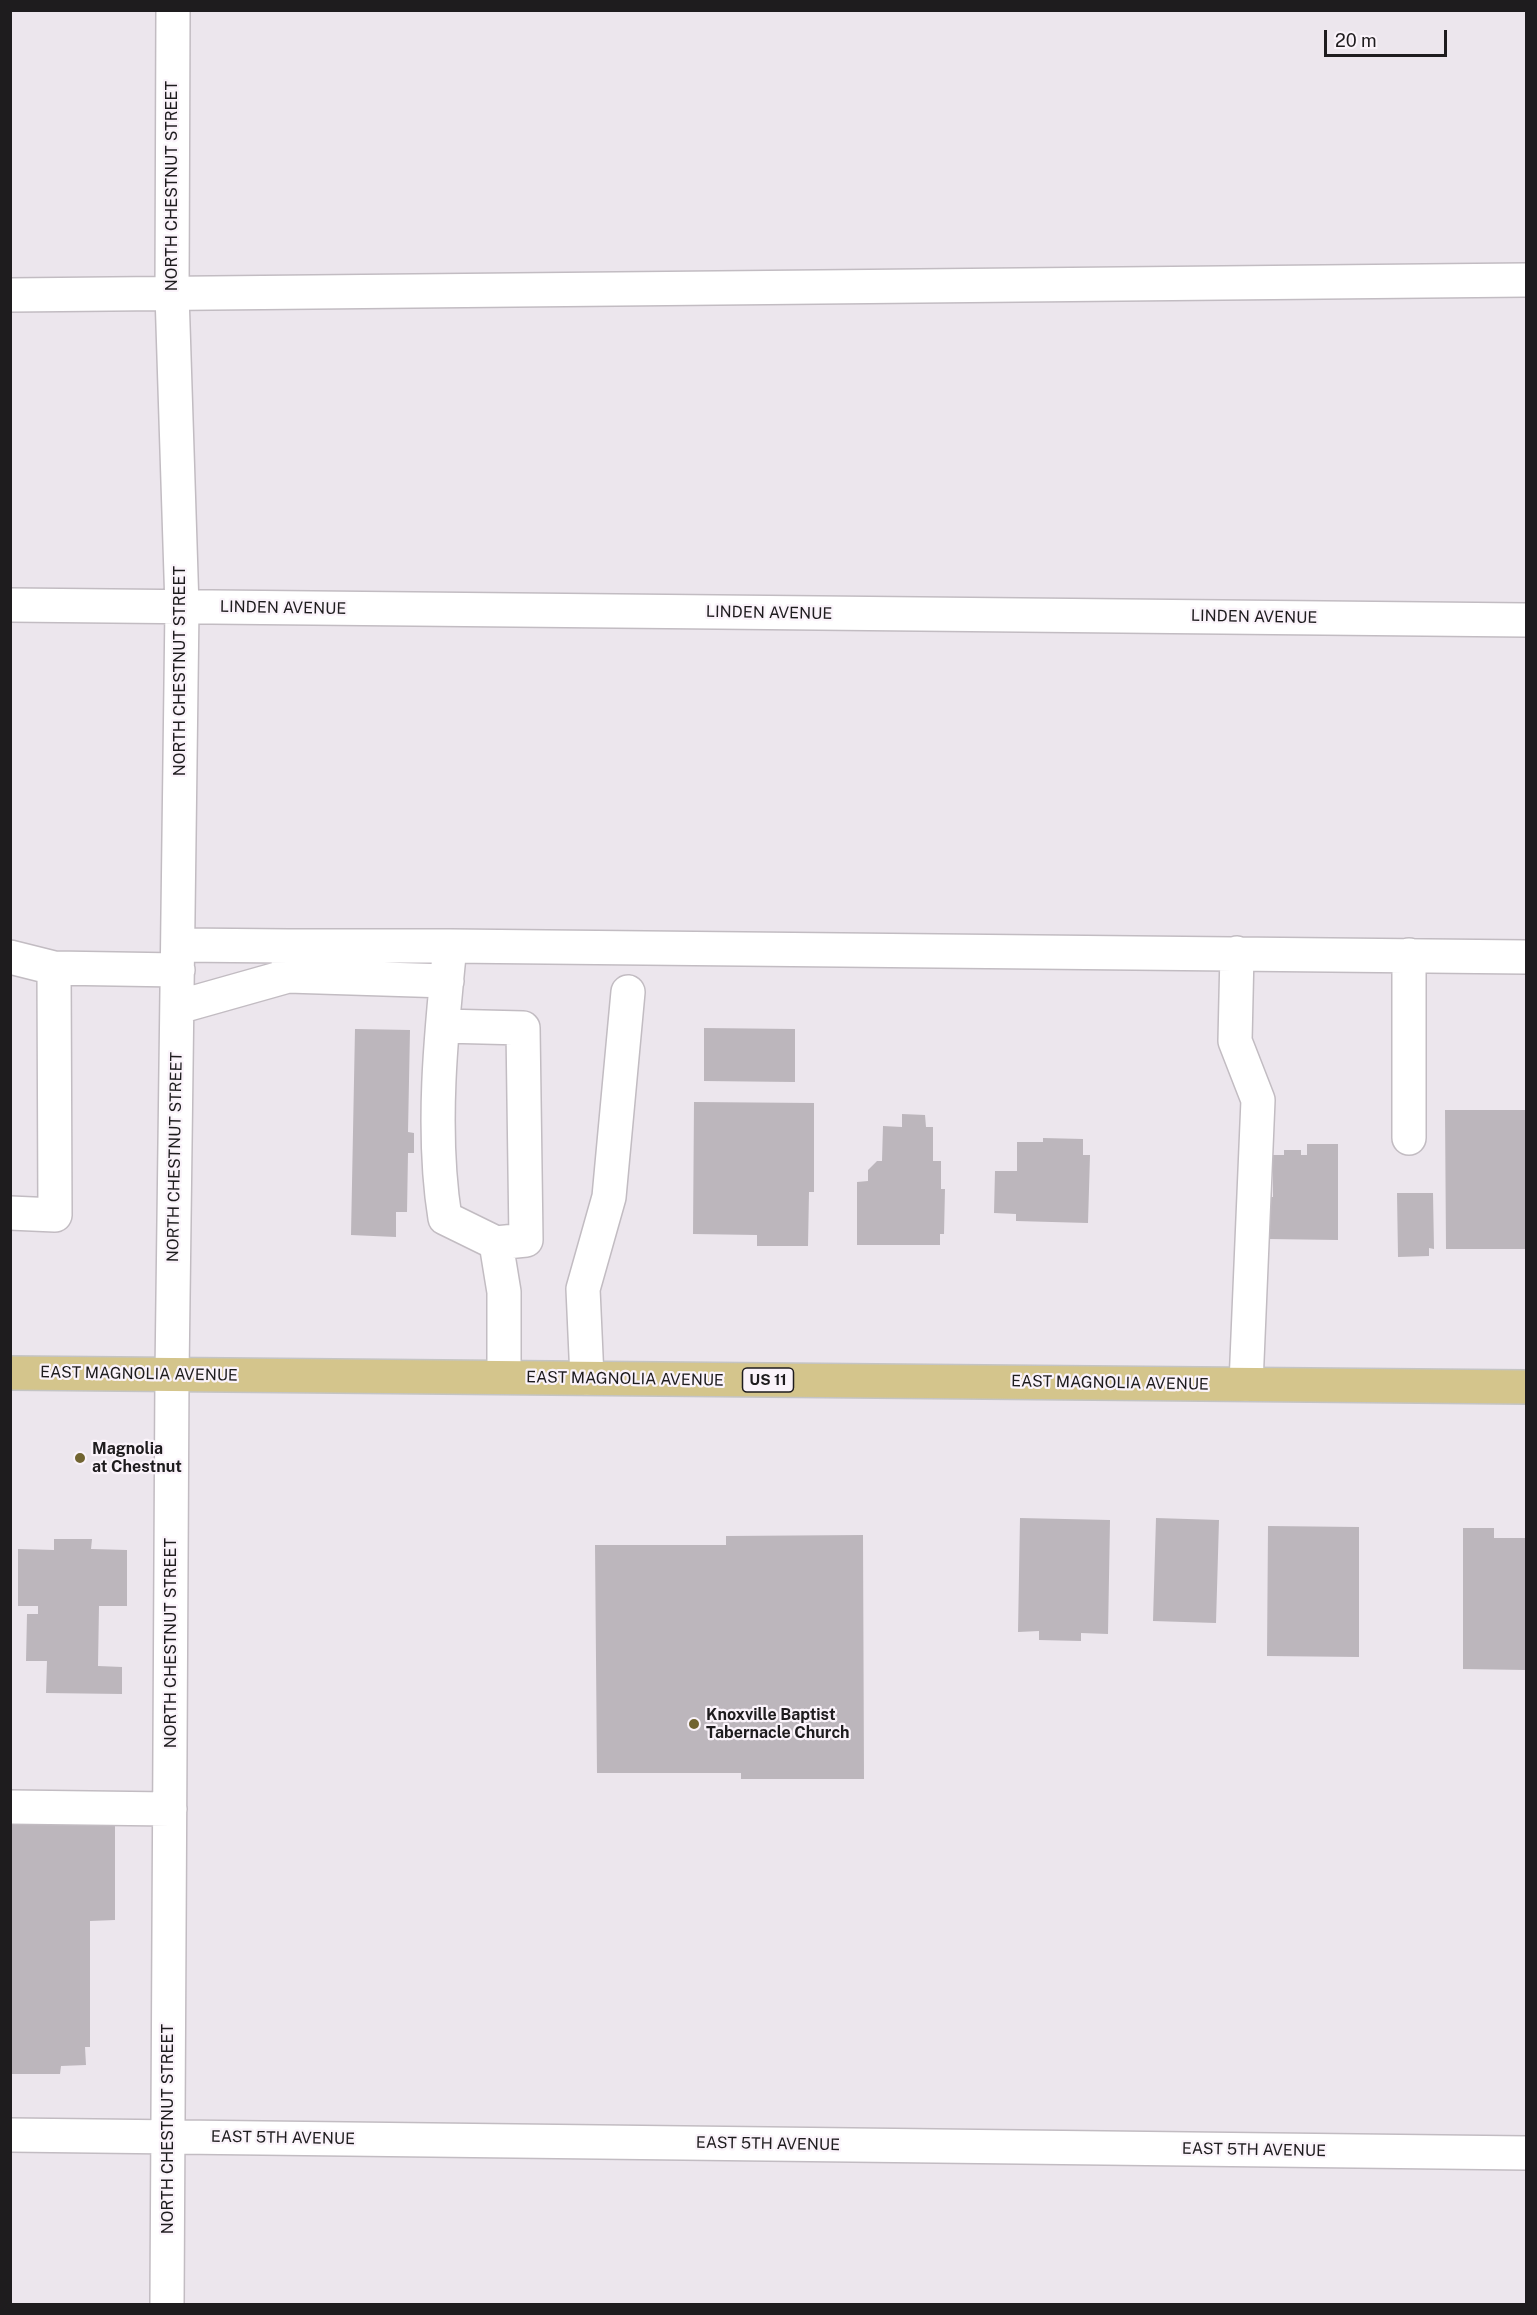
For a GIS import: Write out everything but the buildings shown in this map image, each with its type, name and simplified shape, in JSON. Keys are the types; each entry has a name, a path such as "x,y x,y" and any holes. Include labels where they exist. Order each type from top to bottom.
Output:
{"main road":[{"name":"EAST MAGNOLIA AVENUE","path":"10,1373 1527,1387"}],"street":[{"name":"NORTH CHESTNUT STREET","path":"167,2304 172,1374 182,607 172,294 173,10"},
{"path":"10,295 1527,280"},
{"name":"LINDEN AVENUE","path":"10,605 1527,620"},
{"path":"443,1026 523,1028 526,1240 496,1243 445,1218 438,1156 443,1026 450,946"},
{"path":"178,1007 289,961 450,946 1527,957"},
{"path":"1237,953 1235,1041 1258,1100 1246,1384"},
{"path":"1409,956 1409,1138"},
{"path":"10,957 54,968 178,958 289,961 447,981"},
{"path":"10,1213 55,1215 54,968"},
{"path":"586,1378 583,1289 609,1197 628,992"},
{"path":"496,1243 504,1292 504,1377"},
{"path":"10,1807 170,1809"},
{"name":"EAST 5TH AVENUE","path":"10,2135 1527,2153"}],"place":[{"name":"Magnolia at Chestnut","path":"80,1458"},
{"name":"Knoxville Baptist Tabernacle Church","path":"694,1724"}]}
